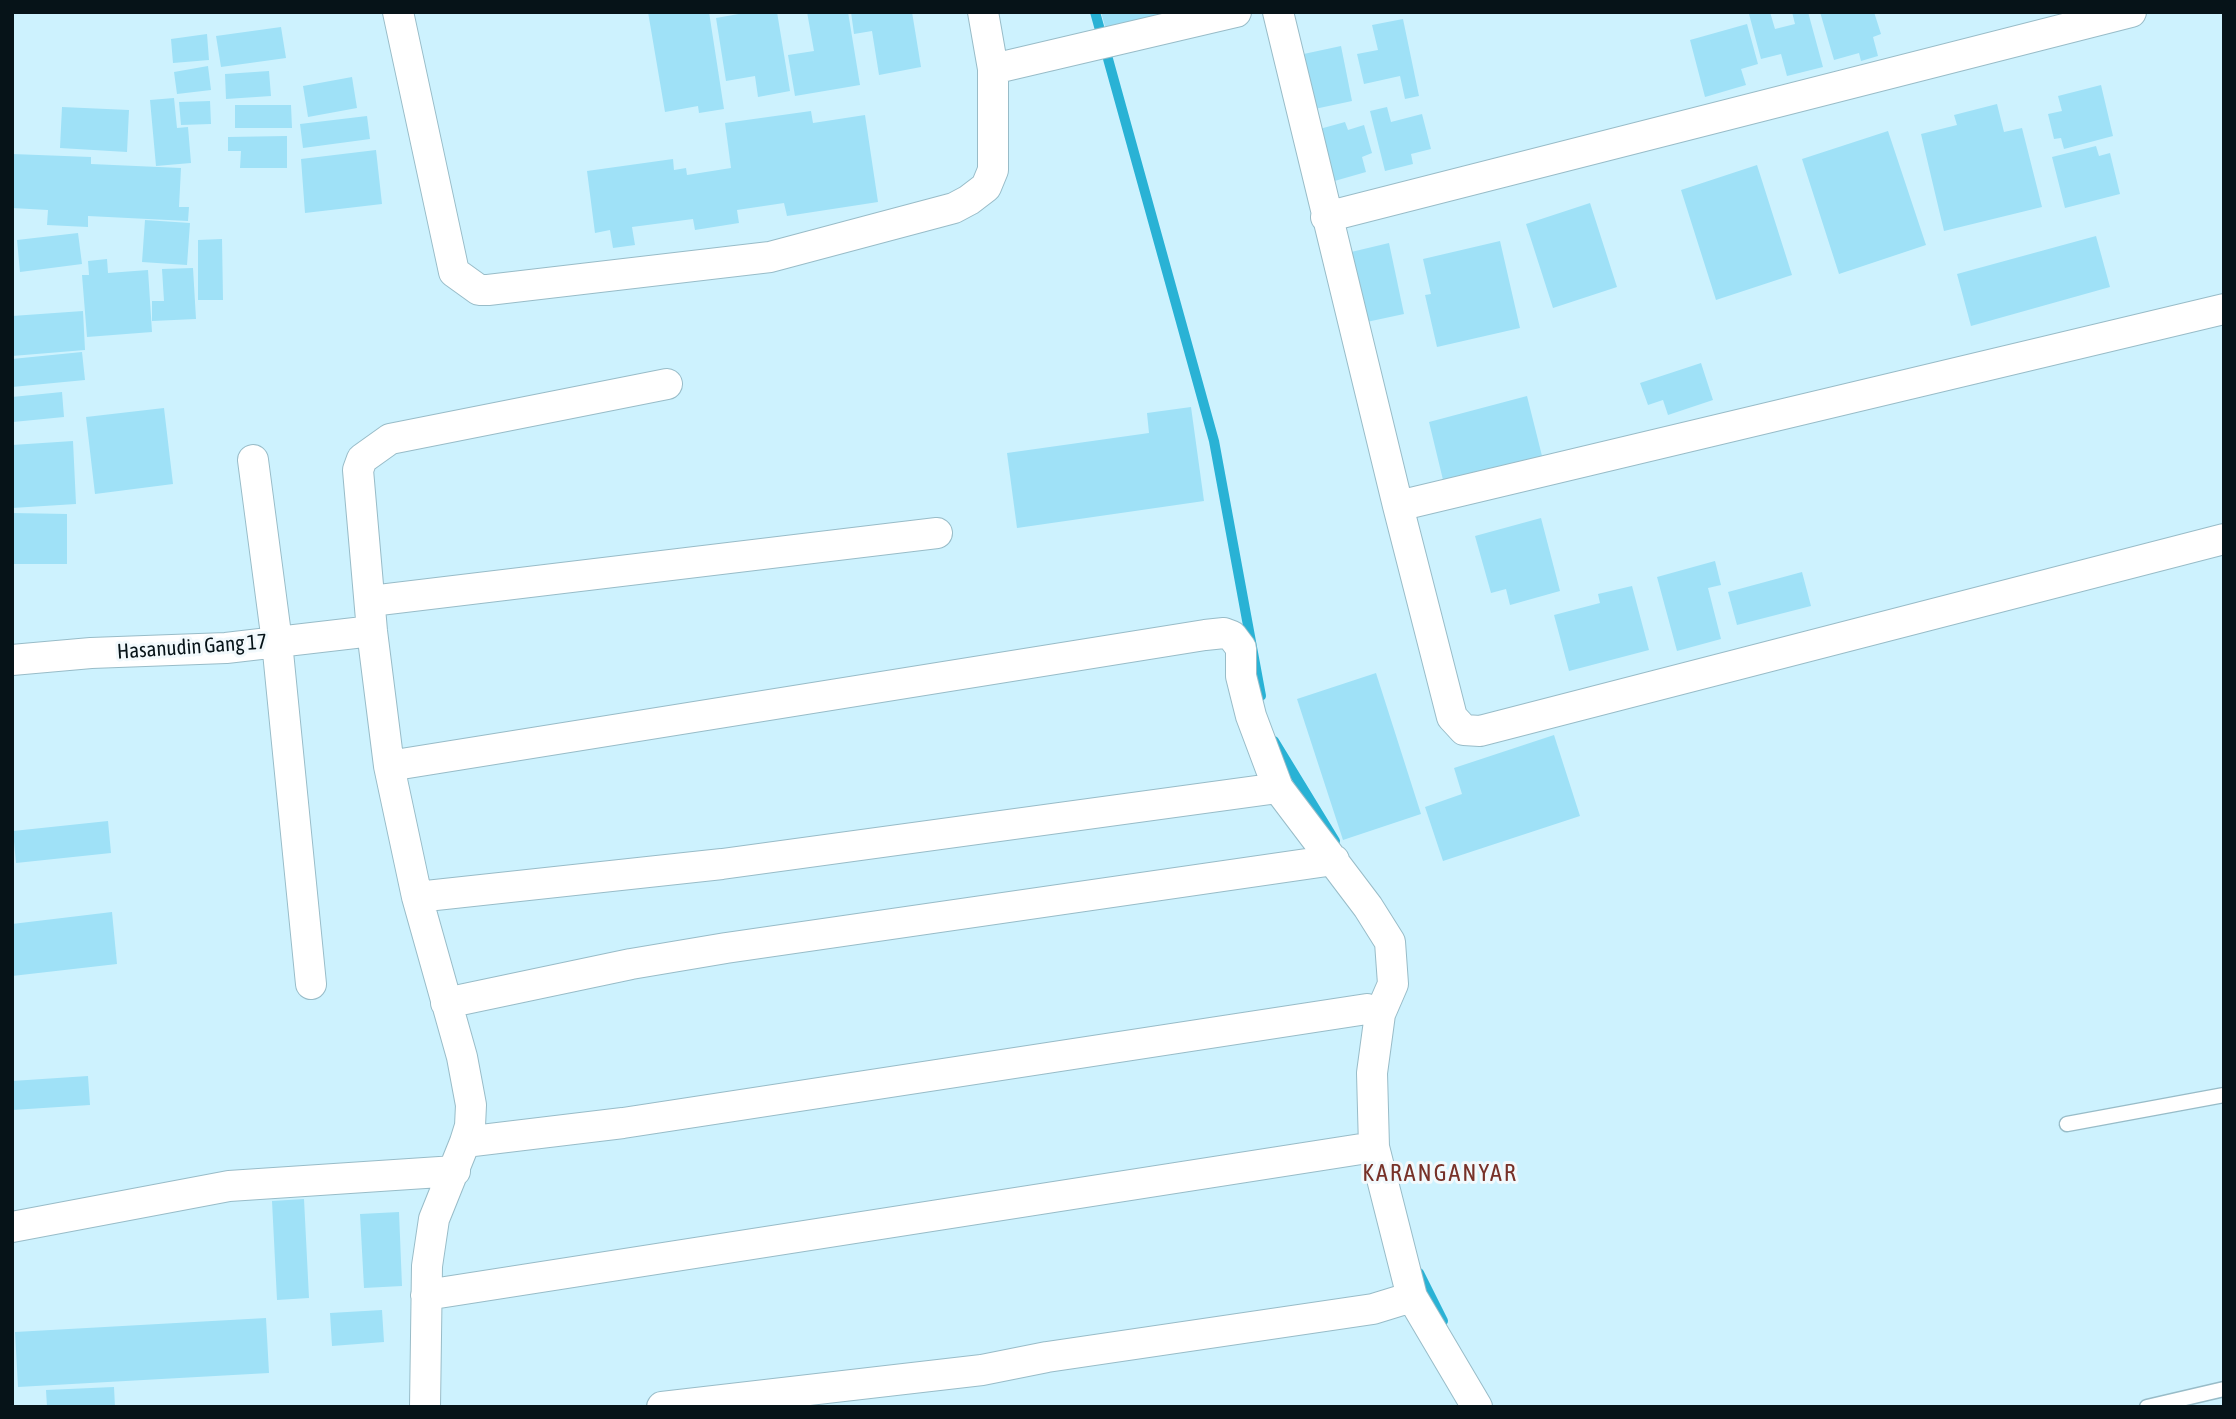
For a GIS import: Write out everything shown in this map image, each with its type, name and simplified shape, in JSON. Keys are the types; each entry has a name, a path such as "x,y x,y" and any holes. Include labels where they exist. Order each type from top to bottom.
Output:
{"street":[{"path":"398,12 454,272 479,290 771,257 954,208 986,187 993,170 993,69 983,12"},
{"path":"993,69 1077,47 1236,12"},
{"path":"1278,12 1326,217 1452,717 1464,730 1473,732 2224,539"},
{"path":"1326,217 2131,12"},
{"path":"1398,506 2224,309"},
{"path":"425,1407 426,1266 434,1219 470,1125 470,1095 417,897 389,766 372,631 358,470 362,459 390,439 667,384"},
{"path":"253,460 277,642 311,984"},
{"path":"371,601 937,533"},
{"name":"Hasanudin Gang 17","path":"12,660 91,653 226,648 372,631"},
{"path":"389,766 1224,633 1232,636 1241,648 1241,676 1251,716 1278,788 1334,860 1390,942 1393,984 1380,1014 1372,1073 1374,1147 1412,1297 1477,1407"},
{"path":"417,897 722,864 1278,788"},
{"path":"446,1003 631,964 726,948 1334,860"},
{"path":"465,1142 623,1123 1367,1009 1380,1014"},
{"path":"426,1295 1374,1147"},
{"path":"12,1227 229,1186 454,1171"},
{"path":"662,1407 982,1370 1046,1357 1361,1311 1412,1297"}],"lane":[{"path":"2067,1124 2224,1094"},
{"path":"2147,1407 2224,1389"}],"building":[{"path":"648,12 709,12 724,109 699,113 698,106 665,112"},
{"path":"750,12 777,12 790,91 758,97 755,76 726,81 716,18"},
{"path":"807,12 848,12 860,85 795,96 788,55 814,51"},
{"path":"851,12 912,12 921,67 879,75 872,31 854,34"},
{"path":"1101,12 1172,12 1106,30"},
{"path":"1770,12 1775,29 1795,24 1792,12 1808,12 1823,67 1787,76 1781,54 1761,59 1749,14"},
{"path":"1820,12 1874,12 1881,34 1873,37 1878,56 1861,61 1859,53 1834,60"},
{"path":"1403,19 1419,96 1405,99 1400,76 1364,84 1357,54 1378,50 1372,25"},
{"path":"1747,24 1758,64 1741,69 1746,85 1705,97 1690,40"},
{"path":"281,27 286,58 221,67 216,36"},
{"path":"207,34 209,60 173,63 171,39"},
{"path":"1341,46 1352,101 1310,110 1299,55"},
{"path":"208,66 211,90 177,94 174,72"},
{"path":"269,71 271,96 226,99 225,74"},
{"path":"352,77 357,108 308,117 303,86"},
{"path":"2101,85 2113,136 2064,149 2061,138 2054,139 2048,114 2062,111 2058,96"},
{"path":"174,98 177,128 188,127 191,163 156,166 150,100"},
{"path":"210,101 211,124 181,125 179,102"},
{"path":"1997,104 2004,132 2022,128 2042,207 1944,231 1921,134 1957,125 1954,115"},
{"path":"235,105 291,105 292,128 235,128"},
{"path":"62,107 129,110 127,152 60,148"},
{"path":"1387,107 1391,122 1422,114 1431,149 1411,154 1413,164 1385,171 1370,111"},
{"path":"811,111 813,123 865,115 878,202 787,216 784,203 737,210 739,223 695,230 693,219 632,227 635,245 613,248 610,230 595,233 587,171 673,159 674,170 686,168 687,175 731,168 725,123"},
{"path":"367,116 370,139 303,148 300,124"},
{"path":"1345,122 1348,130 1364,125 1372,153 1362,157 1366,172 1331,182 1316,130"},
{"path":"1888,131 1926,245 1839,274 1802,159"},
{"path":"287,136 287,168 240,168 241,151 228,151 228,137"},
{"path":"2096,146 2099,156 2110,153 2120,194 2065,208 2052,157"},
{"path":"376,150 382,204 305,213 301,159"},
{"path":"12,154 91,157 91,164 181,168 179,207 189,207 188,221 88,216 88,227 47,225 48,210 12,208"},
{"path":"1757,165 1792,275 1716,300 1681,190"},
{"path":"1590,203 1617,287 1553,308 1526,224"},
{"path":"145,220 190,223 187,265 142,262"},
{"path":"78,233 82,264 20,272 17,240"},
{"path":"2096,236 2110,287 1971,326 1957,274"},
{"path":"222,239 223,300 198,300 198,240"},
{"path":"1500,241 1520,328 1437,347 1425,295 1431,294 1423,259"},
{"path":"1389,243 1404,314 1362,323 1347,253"},
{"path":"107,259 108,273 148,270 152,332 87,337 82,275 89,275 88,261"},
{"path":"193,268 196,319 152,321 152,301 164,301 162,269"},
{"path":"83,311 85,350 12,356 12,316"},
{"path":"82,352 85,380 12,387 12,359"},
{"path":"1701,363 1713,400 1668,415 1663,400 1648,405 1640,383"},
{"path":"62,392 64,417 13,422 12,397"},
{"path":"1527,396 1543,460 1444,484 1429,422"},
{"path":"1191,407 1204,501 1017,528 1007,453 1149,433 1147,413"},
{"path":"164,408 173,484 95,494 86,417"},
{"path":"73,441 76,504 12,508 12,445"},
{"path":"12,513 67,514 67,564 12,564"},
{"path":"1541,518 1560,591 1510,605 1506,589 1491,593 1475,536"},
{"path":"1715,561 1721,585 1708,588 1721,639 1677,651 1657,577"},
{"path":"1802,572 1811,606 1737,625 1728,592"},
{"path":"1632,586 1649,650 1569,671 1554,615 1600,603 1598,594"},
{"path":"1376,673 1421,814 1343,840 1297,699"},
{"path":"1554,735 1580,816 1443,861 1425,807 1462,794 1454,768"},
{"path":"108,821 111,853 16,863 13,831"},
{"path":"112,912 117,964 12,976 12,924"},
{"path":"88,1076 90,1105 12,1110 12,1081"},
{"path":"304,1199 309,1298 277,1300 272,1201"},
{"path":"399,1212 402,1286 364,1288 360,1214"},
{"path":"382,1310 384,1342 332,1346 330,1313"},
{"path":"266,1318 269,1373 18,1387 15,1332"},
{"path":"114,1387 115,1407 47,1407 46,1390"}],"waterway":[{"path":"1095,12 1214,441 1261,696"},
{"path":"1274,741 1335,841"},
{"path":"1419,1273 1443,1321"}],"district":[{"name":"KARANGANYAR","path":"1440,1173"}]}
